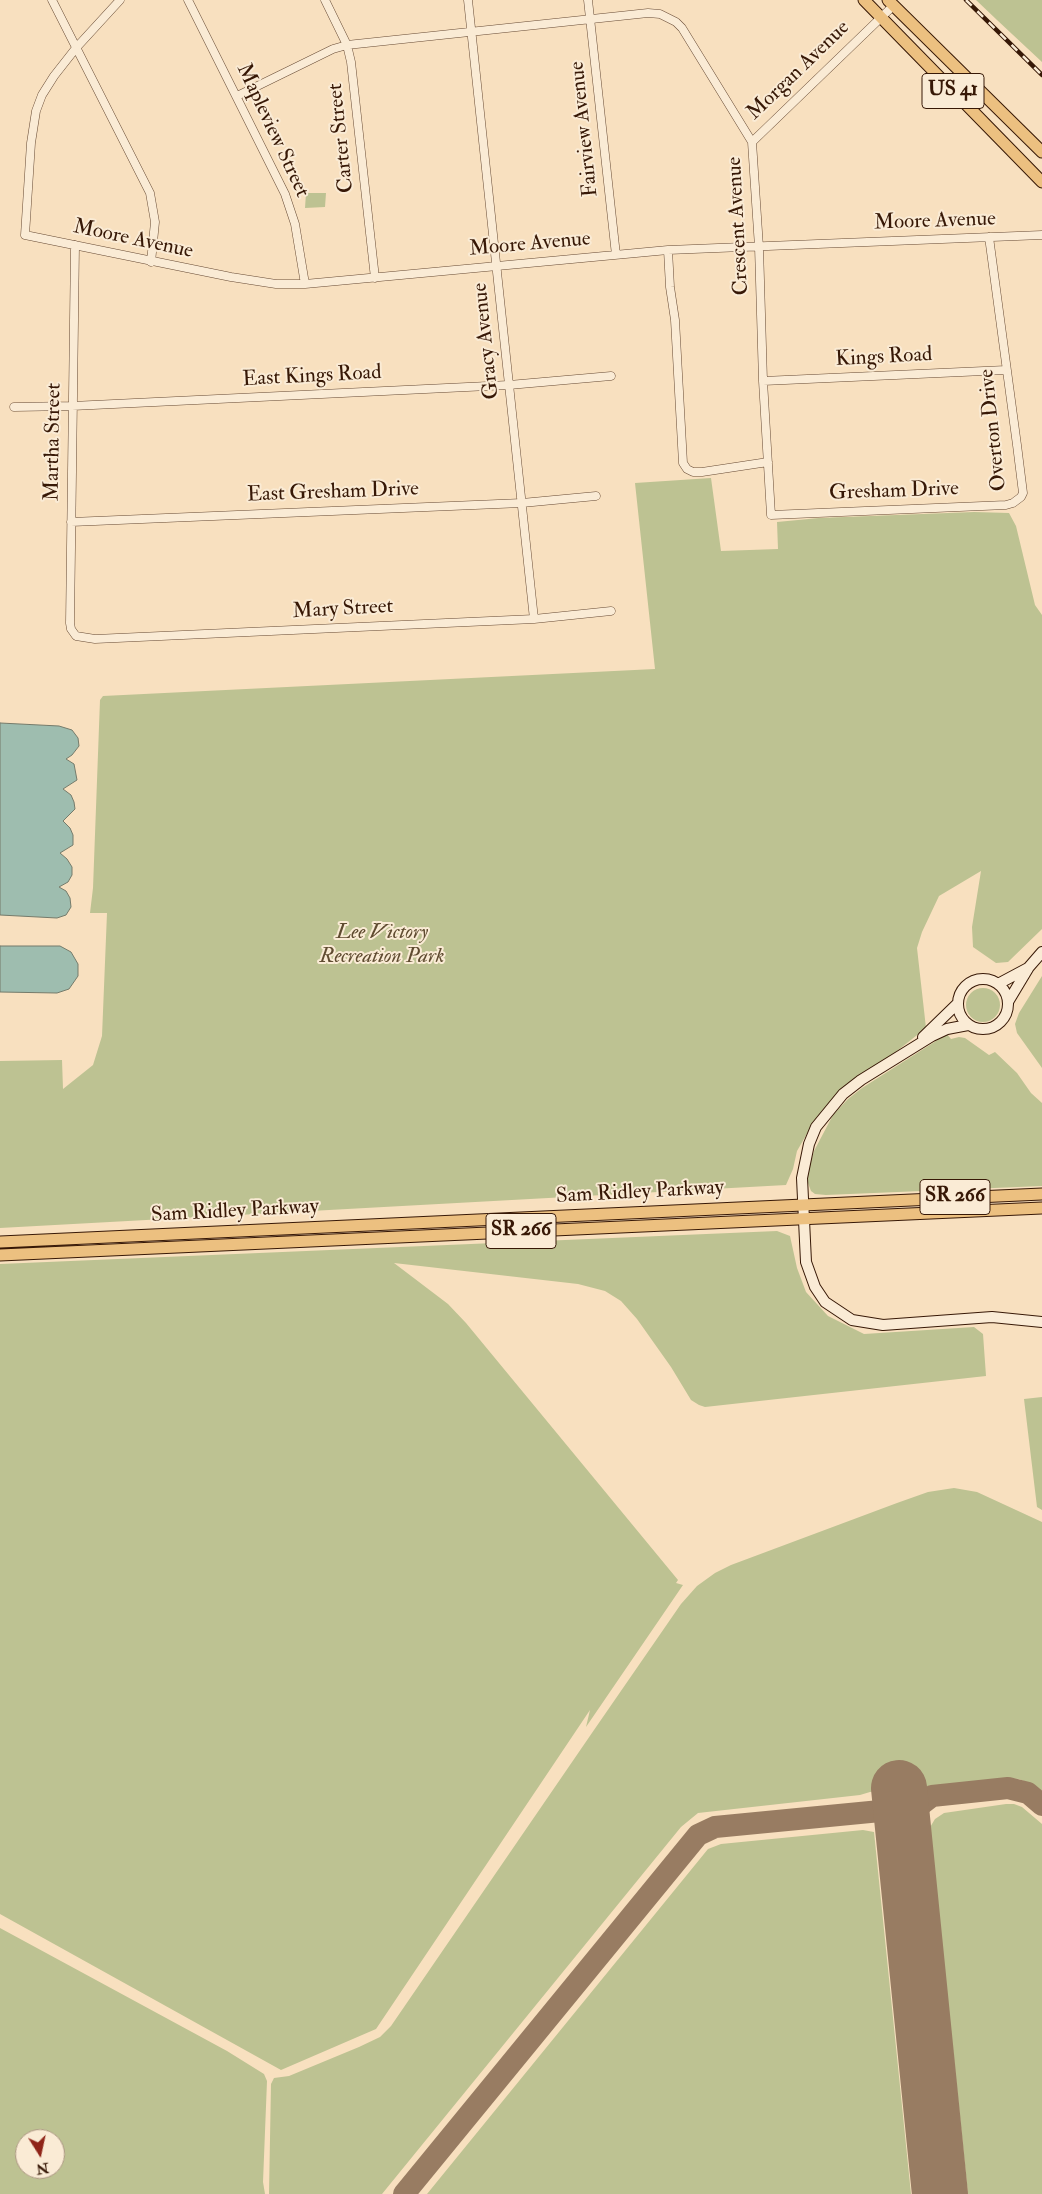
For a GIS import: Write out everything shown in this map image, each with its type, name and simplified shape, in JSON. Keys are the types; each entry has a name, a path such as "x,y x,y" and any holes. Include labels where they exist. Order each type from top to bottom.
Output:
{"main road":[{"name":"US 41","path":"864,0 1042,182"},
{"name":"US 41","path":"891,3 1042,152"},
{"path":"960,98 974,85"},
{"name":"Sam Ridley Parkway","path":"0,1242 1042,1194"},
{"name":"Sam Ridley Parkway","path":"0,1256 1042,1208"}],"street":[{"path":"52,0 150,193 155,222 151,262"},
{"path":"76,48 120,0"},
{"name":"Mapleview Street","path":"188,0 286,194 295,224 305,284"},
{"name":"Carter Street","path":"325,0 347,45 351,62 375,278"},
{"name":"Gracy Avenue","path":"468,0 534,619"},
{"name":"Fairview Avenue","path":"588,0 616,255"},
{"name":"Morgan Avenue","path":"752,142 891,3"},
{"name":"Crescent Avenue","path":"237,96 333,49 347,45 654,13 666,16 676,22 682,28 752,142 759,247 763,381 771,515"},
{"name":"Moore Avenue","path":"76,48 54,76 36,111 31,143 25,235 151,262 258,282 305,284 668,250 1042,235"},
{"name":"Overton Drive","path":"989,237 1023,493 1018,500"},
{"name":"Martha Street","path":"75,246 70,623 71,629 76,636"},
{"path":"668,250 670,287 675,320 683,463 693,472 702,472 768,462"},
{"name":"Kings Road","path":"763,381 1006,370"},
{"name":"East Kings Road","path":"14,406 72,406 510,385 611,376"},
{"name":"East Gresham Drive","path":"70,522 522,503 596,496"},
{"name":"Gresham Drive","path":"771,515 994,506 1006,505 1018,500"},
{"name":"Mary Street","path":"76,636 88,639 534,619 611,611"},
{"path":"1042,952 1029,967 1008,1002 1006,1015 996,1026 983,1030 968,1025 947,1030 914,1046 843,1094 822,1119 809,1144 804,1162 802,1205 806,1262 815,1287 825,1302 852,1320 883,1325 992,1317 1042,1322"},
{"path":"998,984 1029,967"},
{"path":"968,1025 959,1011 958,1003 960,995 970,983 986,980 998,984 1006,995 1008,1002"},
{"path":"914,1046 958,1003"}],"green space":[{"path":"976,0 1042,0 1042,62 997,20"},
{"path":"306,193 326,193 325,207 305,208"},
{"name":"Lee Victory Recreation Park","path":"711,478 721,551 778,549 777,522 819,518 974,512 1009,513 1016,526 1035,605 1042,615 1042,929 1008,962 996,963 973,947 972,927 981,871 939,896 922,932 917,948 926,1028 883,1062 812,1125 797,1151 793,1169 786,1185 0,1228 0,1061 62,1060 63,1089 93,1065 102,1036 107,913 90,913 93,888 100,700 103,696 655,669 635,483"},
{"path":"1042,976 1042,1068 1017,1033 1015,1024 1019,1013"},
{"path":"983,988 990,989 995,993 999,998 999,1012 995,1017 990,1021 983,1022 976,1021 971,1017 967,1012 966,1005 967,998 971,993 976,989"},
{"path":"947,1034 951,1039 965,1038 989,1055 995,1052 1017,1073 1031,1093 1042,1103 1042,1186 826,1195 815,1194 811,1191 808,1183 808,1172 814,1151 833,1115 862,1088"},
{"path":"777,1231 790,1236 797,1268 806,1292 828,1316 864,1334 974,1327 983,1334 986,1376 705,1407 691,1400 671,1367 637,1319 621,1301 605,1291 578,1284 394,1263 448,1304 466,1323 678,1580 676,1583 683,1585 586,1727 590,1710 376,2029 281,2070 0,1914 0,1264"},
{"path":"1042,1397 1042,1510 1037,1507 1024,1399"},
{"path":"954,1488 977,1492 1042,1522 1042,1791 1036,1786 1019,1779 1007,1778 870,1792 860,1795 698,1813 681,1827 382,2194 269,2194 271,2084 274,2078 289,2076 359,2047 380,2037 391,2026 681,1604 697,1586 715,1573 731,1565 928,1492"},
{"path":"1006,1804 1022,1807 1042,1824 1042,2194 968,2194 937,1898 935,1890 931,1890 926,1834 935,1819 944,1813"},
{"path":"863,1830 874,1832 911,2194 427,2194 708,1849 721,1844"},
{"path":"0,1928 227,2051 264,2074 267,2081 263,2182 265,2194 0,2194"}],"shaded area":[{"path":"0,723 59,726 72,730 78,738 79,746 66,759 74,764 77,780 63,789 71,795 74,802 75,809 63,821 70,828 73,835 73,845 60,853 72,867 72,875 68,882 59,887 66,891 70,898 71,907 66,915 57,918 0,915"},
{"path":"0,946 60,946 71,952 78,964 78,976 69,989 57,993 0,992"}],"taxiway":[{"path":"404,2194 698,1835 715,1827 901,1809 919,1806 932,1796 1008,1788 1028,1793 1042,1805"}],"runway":[{"path":"899,1788 940,2194"}],"railway":[{"path":"966,0 1042,75"}]}
